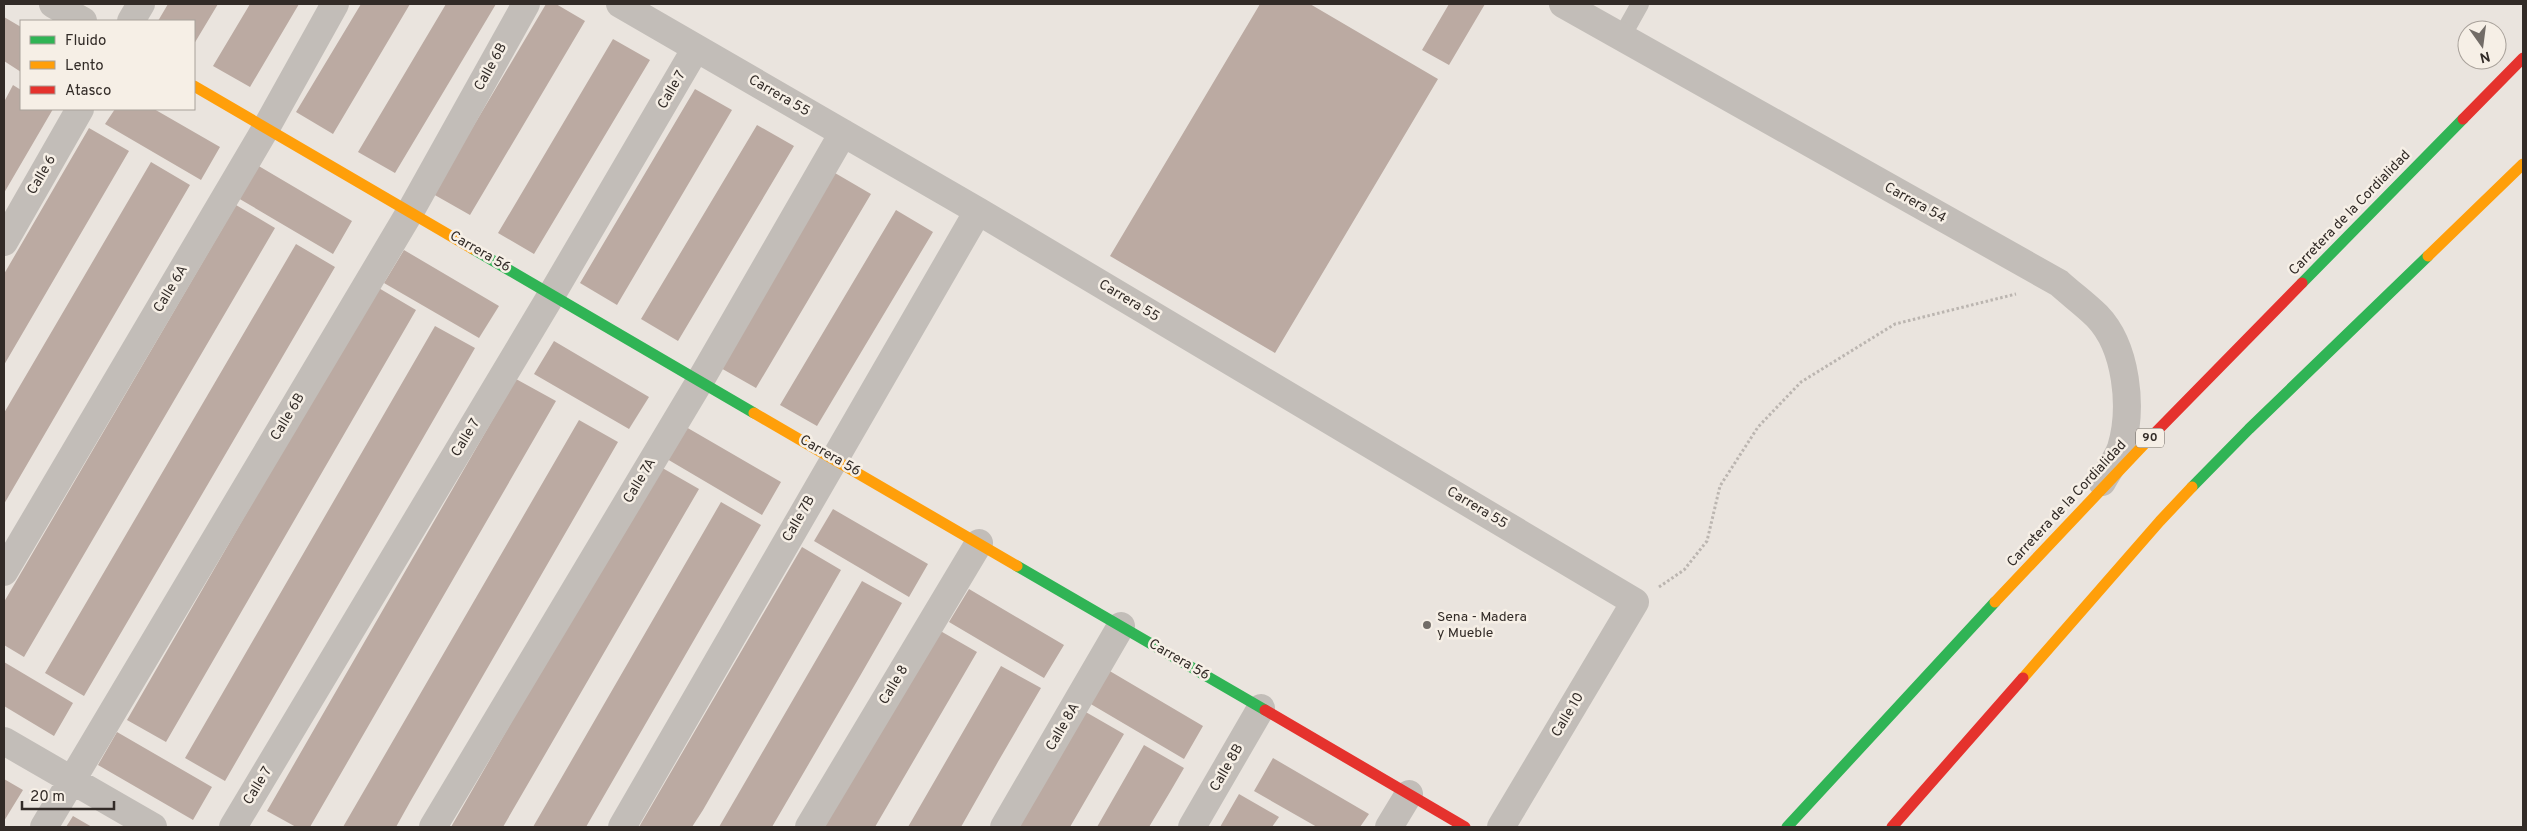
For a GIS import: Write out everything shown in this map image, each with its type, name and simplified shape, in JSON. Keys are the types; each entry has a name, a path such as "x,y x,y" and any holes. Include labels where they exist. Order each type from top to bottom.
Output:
{"main road":[{"name":"Carretera de la Cordialidad","path":"1787,827 2097,492 2523,58"},
{"name":"Carrera 56","path":"195,87 1465,827"},
{"path":"1892,827 2160,521 2249,429 2523,164"}],"street":[{"path":"53,4 81,20"},
{"path":"132,20 141,4"},
{"name":"Calle 6A","path":"4,572 266,128 335,4"},
{"name":"Calle 6B","path":"44,827 410,212 526,4"},
{"name":"Carrera 55","path":"620,4 978,211 1636,602"},
{"name":"Carrera 54","path":"1563,4 2059,283 2098,317 2110,335 2121,359 2128,397 2121,448 2097,492"},
{"name":"Calle 7","path":"233,827 552,294 696,48"},
{"name":"Calle 6","path":"4,242 79,110"},
{"name":"Calle 7A","path":"433,827 700,381 842,133"},
{"name":"Calle 7B","path":"622,827 978,211"},
{"name":"Calle 8","path":"809,827 979,543"},
{"name":"Calle 10","path":"1501,827 1636,602"},
{"name":"Calle 8A","path":"1004,827 1121,626"},
{"name":"Calle 8B","path":"1192,827 1262,708"},
{"path":"4,741 153,827"},
{"path":"1389,827 1409,794"}],"lane":[{"path":"1621,38 1640,4"}],"path":[{"path":"1636,602 1684,570 1707,542 1720,486 1758,427 1801,382 1895,324 2059,283"}],"building":[{"path":"168,4 218,4 195,42 195,20 159,20"},
{"path":"250,4 299,4 250,87 213,66"},
{"path":"361,4 410,4 333,134 296,112"},
{"path":"446,4 496,4 395,173 358,152"},
{"path":"546,4 556,4 585,21 470,215 433,194"},
{"path":"1260,4 1310,4 1438,79 1275,353 1110,256"},
{"path":"1449,4 1485,4 1449,65 1422,50"},
{"path":"4,17 20,26 20,71 4,61"},
{"path":"613,39 650,60 534,254 498,233"},
{"path":"13,85 20,89 20,110 52,110 4,193 4,102"},
{"path":"695,89 732,110 617,305 580,283"},
{"path":"114,110 156,110 220,147 201,180 105,124"},
{"path":"757,125 794,146 678,341 641,319"},
{"path":"89,128 129,151 4,365 4,274"},
{"path":"151,162 190,185 4,504 4,413"},
{"path":"257,165 352,221 333,254 238,198"},
{"path":"835,173 871,194 756,388 719,367"},
{"path":"236,205 275,228 24,657 4,645 4,602"},
{"path":"896,210 933,232 817,426 780,405"},
{"path":"296,244 335,267 84,696 45,673"},
{"path":"404,250 499,306 479,338 384,283"},
{"path":"377,287 416,310 166,742 127,720"},
{"path":"435,326 475,348 225,781 185,758"},
{"path":"554,341 649,397 629,429 534,374"},
{"path":"516,379 556,401 310,827 296,827 267,811"},
{"path":"579,420 618,442 396,827 343,827"},
{"path":"686,427 781,482 762,515 667,459"},
{"path":"659,466 699,489 503,827 451,827"},
{"path":"721,502 761,525 586,827 533,827"},
{"path":"833,509 928,564 909,597 814,541"},
{"path":"802,547 841,570 703,810 692,827 639,827"},
{"path":"862,581 902,603 860,676 772,827 719,827"},
{"path":"969,589 1064,645 1044,678 949,622"},
{"path":"937,629 977,652 875,827 823,827"},
{"path":"4,662 73,703 54,736 4,706"},
{"path":"1001,666 1041,688 961,827 908,827"},
{"path":"1108,670 1203,726 1184,759 1089,703"},
{"path":"1084,711 1124,734 1070,827 1017,827"},
{"path":"117,732 212,787 193,820 98,765"},
{"path":"1144,745 1184,768 1149,827 1097,827"},
{"path":"1273,758 1369,814 1360,827 1317,827 1254,791"},
{"path":"4,779 23,790 4,821"},
{"path":"1239,794 1279,817 1272,827 1220,827"},
{"path":"73,816 92,827 66,827"}],"traffic: fast":[{"path":"2302,283 2463,119"},
{"path":"473,249 754,413"},
{"path":"2192,487 2249,429 2428,256"},
{"path":"1017,566 1265,710"},
{"path":"1787,827 1995,602"}],"traffic: slow":[{"path":"195,87 473,249"},
{"path":"2428,256 2523,164"},
{"path":"754,413 1017,566"},
{"path":"1995,602 2152,436"},
{"path":"2023,678 2192,487"}],"traffic: jam":[{"path":"2463,119 2523,58"},
{"path":"2152,436 2302,283"},
{"path":"1892,827 2023,678"},
{"path":"1265,710 1465,827"}],"place":[{"name":"Sena - Madera y Mueble","path":"1427,625"}]}
